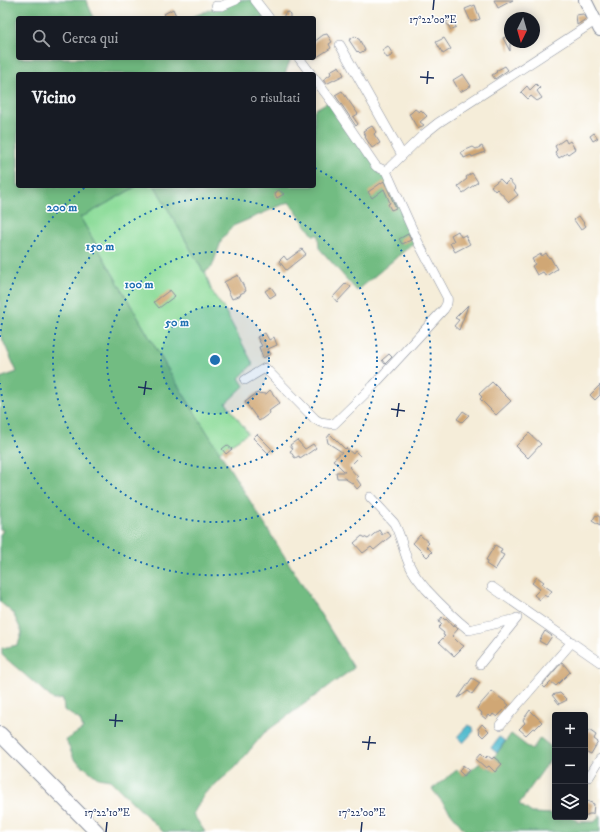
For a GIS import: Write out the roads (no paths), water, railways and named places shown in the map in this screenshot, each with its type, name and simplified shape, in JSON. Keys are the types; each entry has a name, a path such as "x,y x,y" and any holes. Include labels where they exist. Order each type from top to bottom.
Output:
{"main road":[{"path":"0,734 97,832"}],"street":[{"path":"216,6 222,6 236,0"},
{"path":"255,0 267,16"},
{"path":"386,170 438,123 598,25 585,0"},
{"path":"340,45 402,155"},
{"path":"300,60 310,72"},
{"path":"245,380 265,368 315,420 334,424 373,386 446,306 447,297 418,242 386,170 375,165 316,81"},
{"path":"370,497 397,528 402,540 407,562 414,574 439,603 469,630 516,619"},
{"path":"492,587 600,662"},
{"path":"480,664 524,609"},
{"path":"500,725 572,642"},
{"path":"589,777 600,759"}],"water":[{"path":"468,725 473,727 474,731 463,743 457,737"},
{"path":"499,737 505,741 497,753 491,748"}]}
